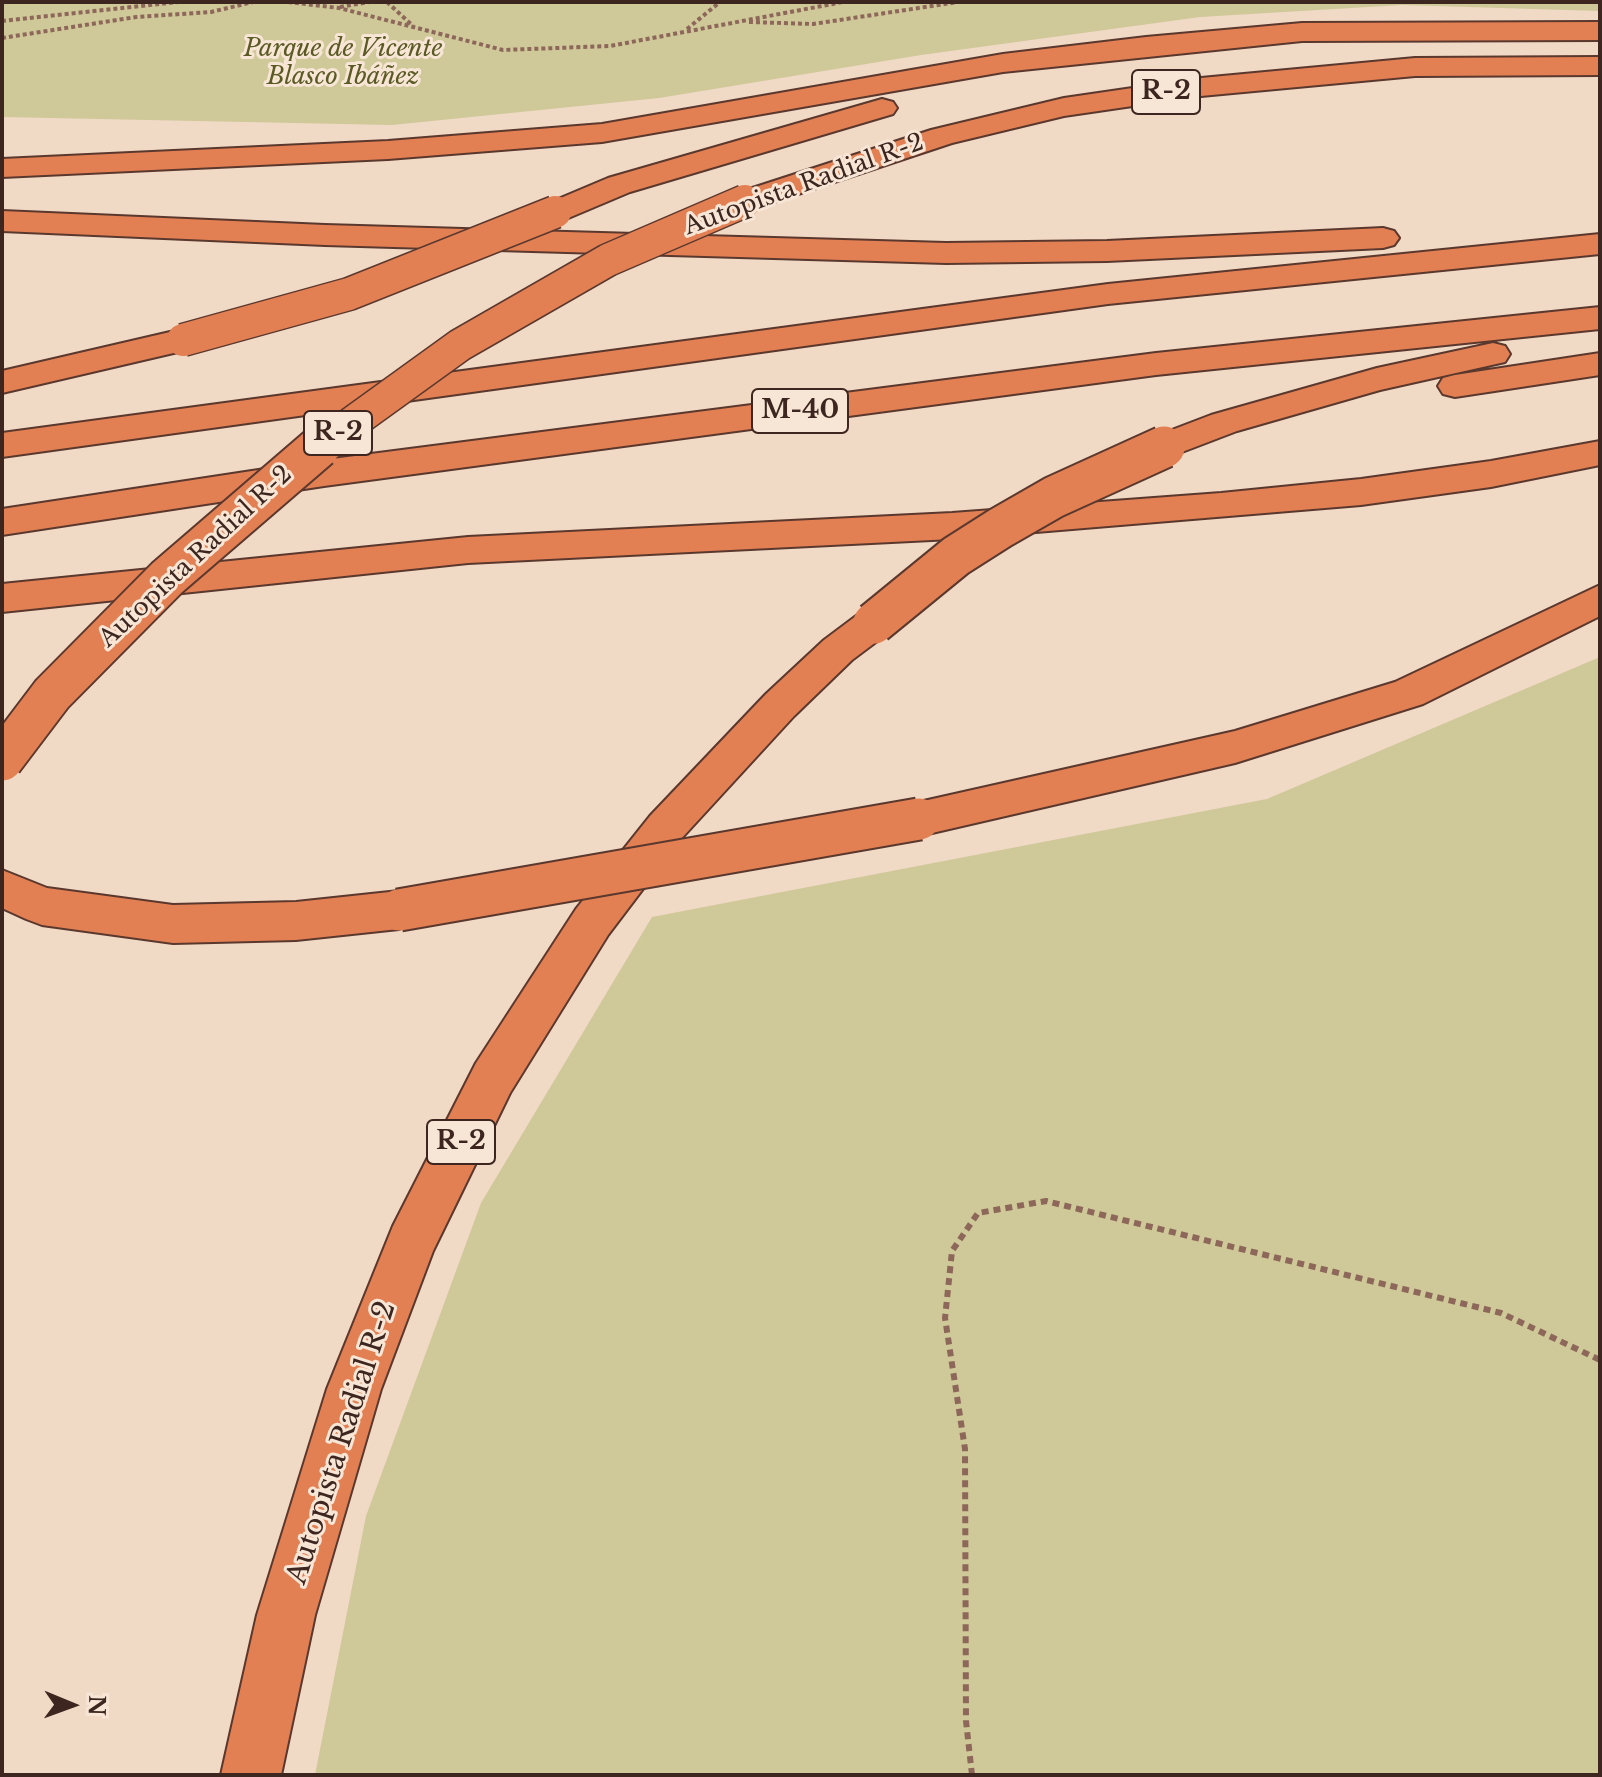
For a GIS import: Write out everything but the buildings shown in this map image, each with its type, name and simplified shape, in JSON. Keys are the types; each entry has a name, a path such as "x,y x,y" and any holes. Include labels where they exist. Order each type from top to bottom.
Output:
{"highway":[{"path":"2,168 388,150 602,133 1003,63 1302,32 1600,31"},
{"path":"2,382 183,340 349,294 619,185 789,134 973,83 1146,46"},
{"name":"Autopista Radial R-2","path":"2,760 52,694 167,578 304,458 460,345 608,260 745,201 942,136 1064,107 1201,87 1415,67 1600,66"},
{"path":"2,142 388,150"},
{"path":"2,221 340,235 946,253 1269,245 1600,221"},
{"path":"2,445 1108,294 1600,244"},
{"name":"M-40","path":"2,522 324,473 1156,364 1600,318"},
{"path":"1172,455 1224,423 1377,379 1600,334"},
{"path":"1172,455 1448,387 1600,364"},
{"path":"2,598 468,550 952,526 1221,506 1491,474 1600,453"},
{"name":"Autopista Radial R-2","path":"251,1775 286,1615 354,1389 411,1243 493,1078 592,922 665,828 780,705 838,650 874,623 903,615 983,557 1172,455"},
{"path":"2,888 42,906 173,924 296,921 399,910 919,819 1235,747 1409,693 1600,599"}],"path":[{"path":"2,21 178,2"},
{"path":"2,38 136,17 211,12 253,2"},
{"path":"288,2 339,8 503,50 610,46 843,2"},
{"path":"339,8 369,2"},
{"path":"387,2 414,26"},
{"path":"684,32 720,2"},
{"path":"736,22 813,24 958,2"},
{"path":"972,1775 966,1721 965,1449 945,1318 952,1251 978,1213 1046,1201 1501,1313 1600,1360"}],"green space":[{"name":"Parque de Vicente Blasco Ibáñez","path":"2,2 1600,2 1600,11 1402,5 1200,17 921,55 659,98 392,125 2,117"},
{"path":"1600,657 1600,1775 315,1775 366,1516 481,1203 652,917 1267,799"}]}
